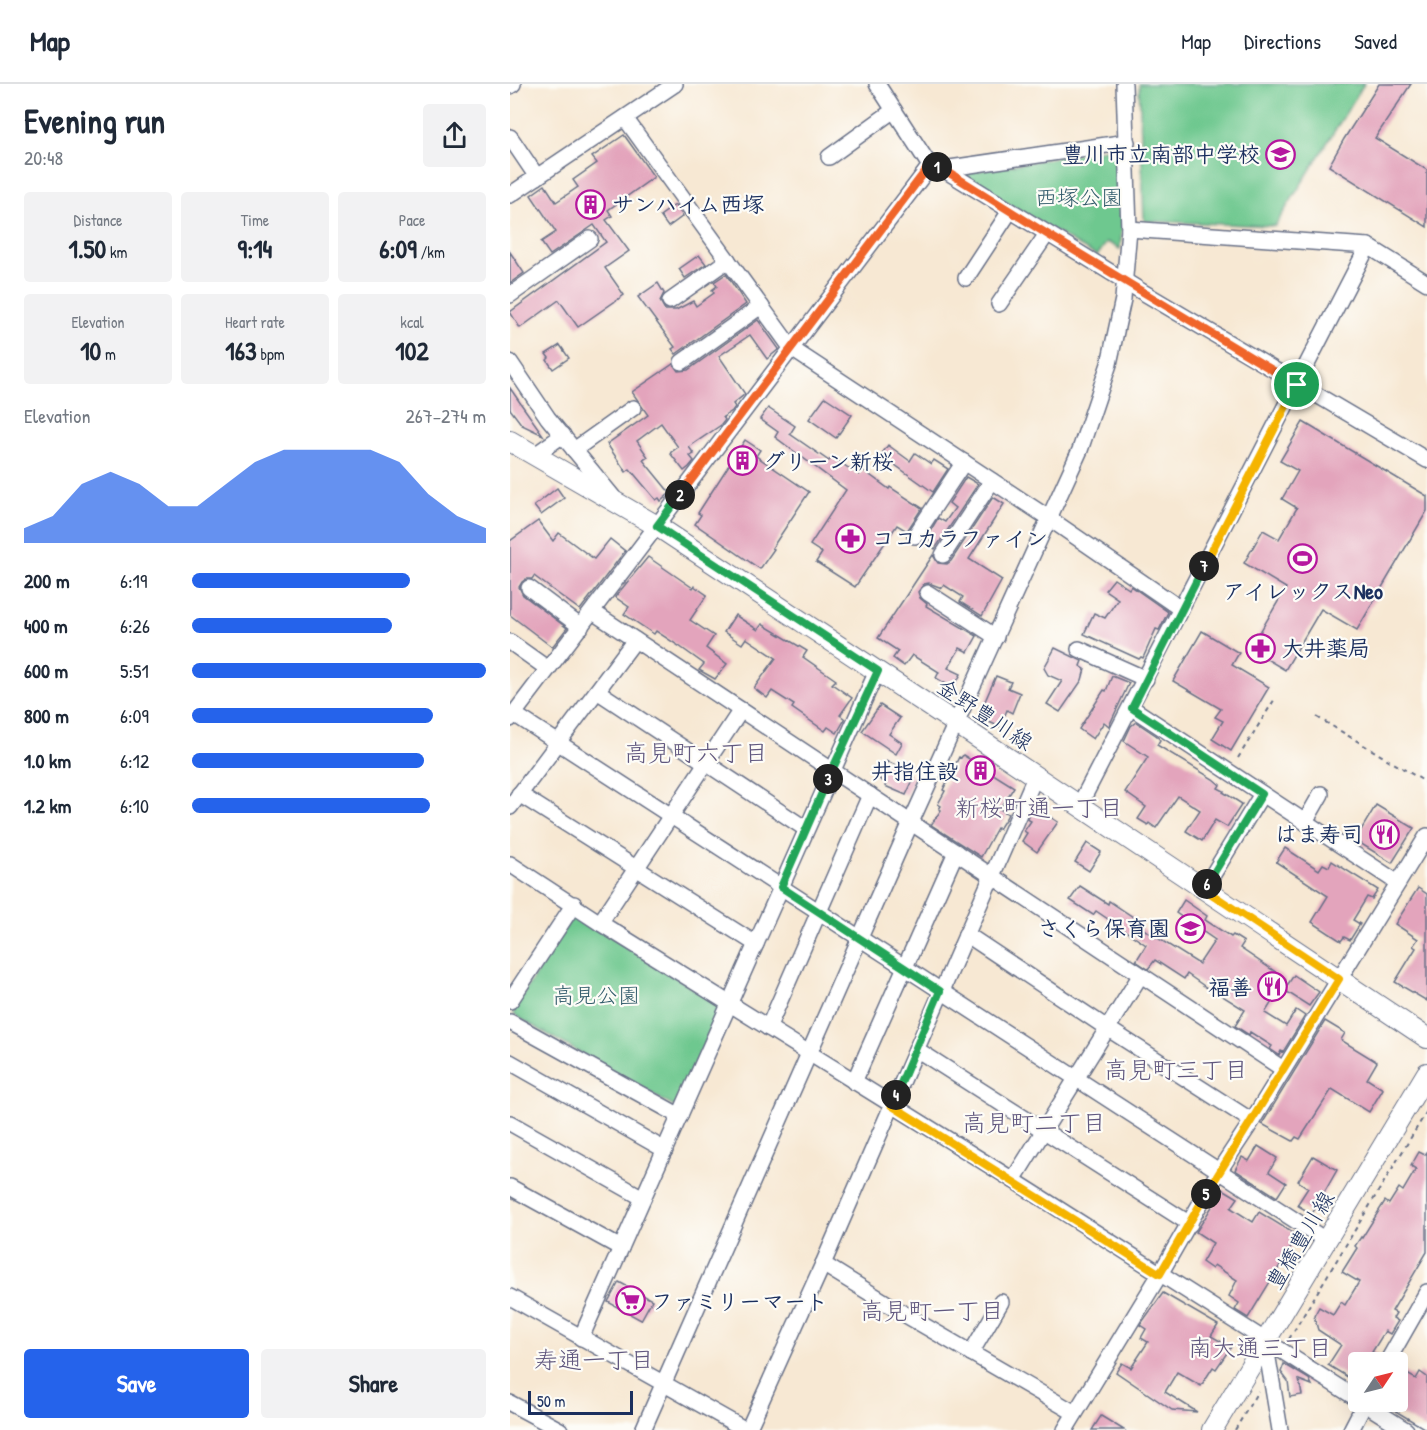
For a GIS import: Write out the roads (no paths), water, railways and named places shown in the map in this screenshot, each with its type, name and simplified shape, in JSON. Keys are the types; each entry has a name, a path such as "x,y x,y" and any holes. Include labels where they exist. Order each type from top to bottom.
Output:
{"main road":[{"name":"金野豊川線","path":"510,441 657,526 1427,1038"},
{"name":"豊橋豊川線","path":"1212,1430 1274,1346 1327,1241 1427,1073"}],"street":[{"path":"510,195 675,84"},
{"path":"877,84 937,167 1297,385 1427,460"},
{"path":"643,1430 862,938 911,822 1080,450 1108,364 1125,281 1129,229 1124,84"},
{"path":"829,157 894,110"},
{"path":"625,118 792,349 1050,519 1181,609"},
{"path":"510,137 537,177"},
{"path":"1127,142 937,167 792,349 512,717 558,743 672,815 1327,1241"},
{"path":"966,279 1010,211"},
{"path":"1129,229 1368,246 1427,283"},
{"path":"999,304 1047,234"},
{"path":"510,295 590,239"},
{"path":"1079,806 1132,708 1368,246"},
{"path":"670,301 728,260"},
{"path":"682,362 761,306"},
{"path":"510,362 574,450 619,504"},
{"path":"574,450 633,408"},
{"path":"535,455 563,435"},
{"path":"915,536 963,462"},
{"path":"943,555 992,481"},
{"path":"528,588 581,627"},
{"path":"928,593 996,637"},
{"path":"593,612 1283,1069"},
{"path":"510,807 635,640"},
{"path":"510,642 548,669"},
{"path":"1079,649 1146,679"},
{"path":"581,1338 878,671"},
{"path":"597,691 806,829"},
{"path":"1132,708 1398,883"},
{"path":"600,923 741,710"},
{"path":"510,1297 747,1430 823,1264 1035,777"},
{"path":"519,794 756,944"},
{"path":"1204,889 1262,794"},
{"path":"768,1028 870,795"},
{"path":"1305,822 1321,795"},
{"path":"1065,1430 1190,1224 1219,1171 1427,836"},
{"path":"854,1082 956,852"},
{"path":"510,864 600,923 1013,1180 1348,1393"},
{"path":"510,1001 574,904"},
{"path":"966,934 1252,1121"},
{"path":"1013,1180 1140,976"},
{"path":"510,1022 680,1116"},
{"path":"916,1049 1190,1224"},
{"path":"510,1062 665,1150"},
{"path":"510,1123 643,1198"},
{"path":"510,1187 621,1248"},
{"path":"823,1264 970,1353 1076,1413"},
{"path":"1394,1352 1427,1292"},
{"path":"970,1353 1002,1302"},
{"path":"1274,1346 1270,1371 1280,1430"},
{"path":"510,1403 560,1430"},
{"path":"1351,1430 1358,1412"},
{"path":"1378,1412 1406,1430"}],"place":[{"name":"豊川市立南部中学校","path":"1281,154"},
{"name":"サンハイム西塚","path":"591,204"},
{"name":"グリーン新桜","path":"742,461"},
{"name":"ココカラファイン","path":"851,538"},
{"name":"アイレックスNeo","path":"1303,559"},
{"name":"大井薬局","path":"1261,648"},
{"name":"井指住設","path":"980,771"},
{"name":"はま寿司","path":"1384,834"},
{"name":"さくら保育園","path":"1191,928"},
{"name":"福善","path":"1273,987"},
{"name":"ファミリーマート","path":"630,1301"}],"district":[{"name":"高見町六丁目","path":"696,752"},
{"name":"新桜町通一丁目","path":"1039,807"},
{"name":"高見町三丁目","path":"1176,1069"},
{"name":"高見町二丁目","path":"1034,1122"},
{"name":"高見町一丁目","path":"932,1310"},
{"name":"南大通三丁目","path":"1260,1347"},
{"name":"寿通一丁目","path":"594,1359"}],"park label":[{"name":"西塚公園","path":"1079,197"},
{"name":"高見公園","path":"596,995"}]}
